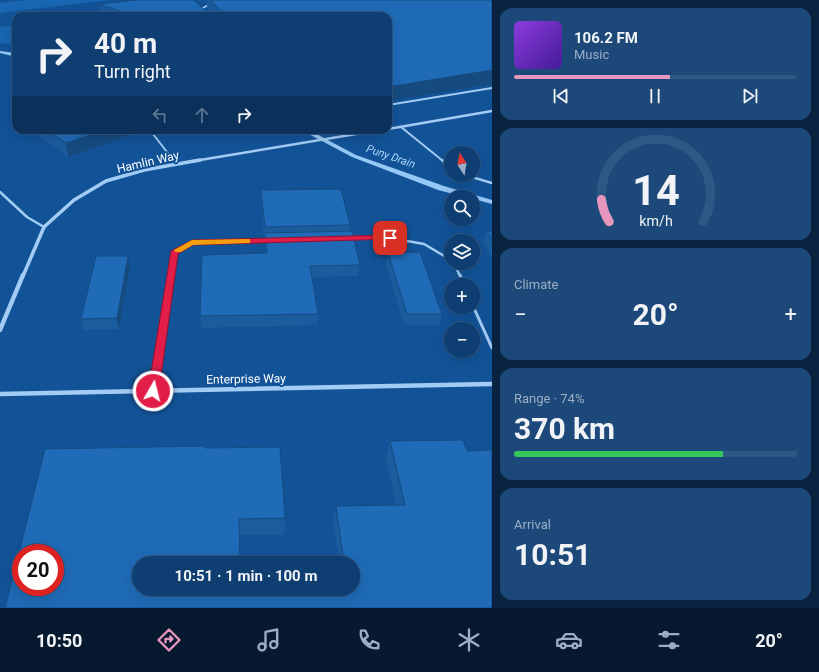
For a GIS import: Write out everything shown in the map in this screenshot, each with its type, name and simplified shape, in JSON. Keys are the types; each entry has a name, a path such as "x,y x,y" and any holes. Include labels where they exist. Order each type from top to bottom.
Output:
{"street":[{"path":"392,128 492,111"},
{"name":"Hamlin Way","path":"0,330 44,228 74,200 106,181 144,170 350,134"},
{"name":"Enterprise Way","path":"0,394 492,384"}],"lane":[{"path":"203,12 200,8 214,3"},
{"path":"392,104 492,88"},
{"path":"401,126 444,162"},
{"path":"154,134 176,164"},
{"path":"480,179 492,183"},
{"path":"0,192 27,217 44,228"},
{"path":"350,238 390,238 424,244 444,256"},
{"path":"153,391 174,252 192,242 271,240"},
{"path":"477,314 492,348"}],"shaded area":[{"path":"26,0 109,0 0,13 0,3"},
{"path":"12,26 12,44 0,43 0,27"}],"building":[{"path":"137,0 194,0 207,12 122,12 99,4"},
{"path":"210,0 492,0 492,70 392,86 392,12 222,12"},
{"path":"52,134 93,134 66,143"},
{"path":"341,189 350,225 265,227 261,190"},
{"path":"352,231 360,265 310,266 318,314 200,316 202,255 267,253 265,233"},
{"path":"487,231 492,231 492,241"},
{"path":"420,252 442,314 407,314 388,253"},
{"path":"96,256 128,256 117,318 81,319"},
{"path":"463,440 467,451 492,450 492,608 5,608 12,580 12,596 64,596 64,544 21,544 45,449 205,446 205,448 280,447 285,518 239,519 240,556 132,556 132,596 360,596 360,556 343,556 336,506 405,505 390,441"}],"waterway":[{"name":"Puny Drain","path":"0,52 12,54"},
{"name":"Puny Drain","path":"312,134 354,156 441,188 492,202"}],"slow traffic":[{"path":"178,250 192,242 248,241"}],"route":[{"path":"153,391 174,252 192,242 390,238"}]}
